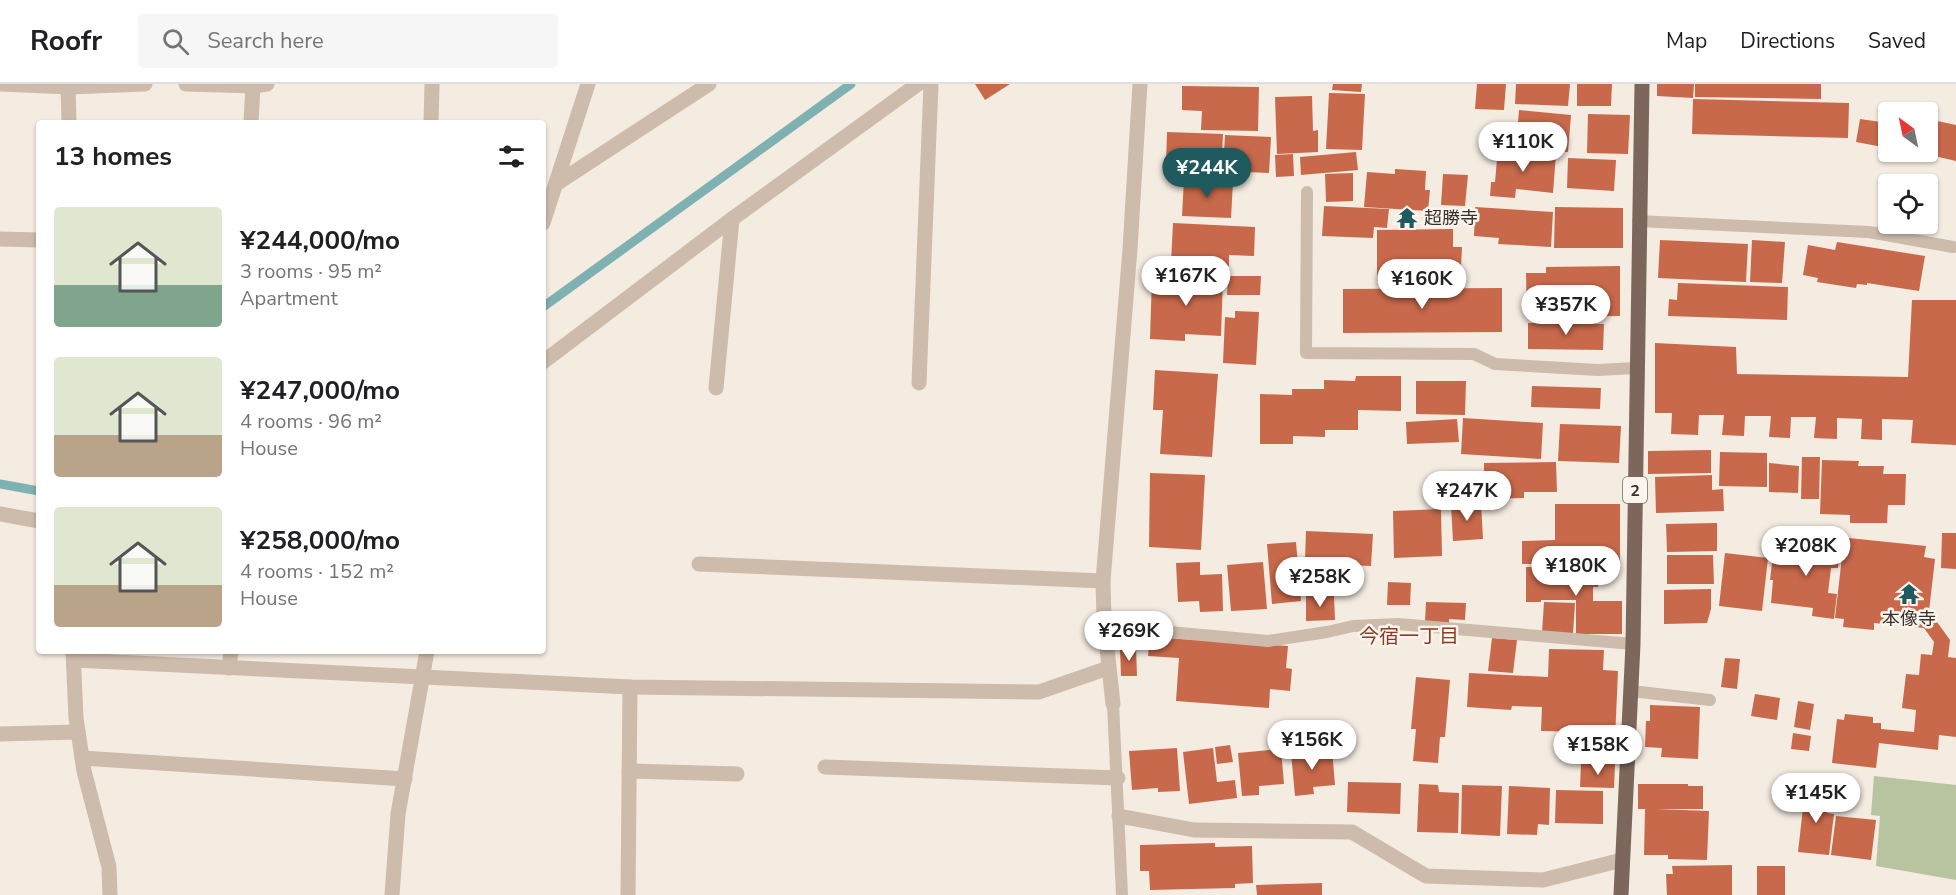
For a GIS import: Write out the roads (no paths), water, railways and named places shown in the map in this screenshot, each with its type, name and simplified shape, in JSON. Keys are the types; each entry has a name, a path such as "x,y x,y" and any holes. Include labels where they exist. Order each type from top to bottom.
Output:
{"main road":[{"name":"2","path":"1621,895 1633,644 1642,84"}],"street":[{"path":"1,84 69,86 145,84"},
{"path":"186,84 258,85 252,120"},
{"path":"431,120 432,84"},
{"path":"546,214 588,84"},
{"path":"556,184 709,84"},
{"path":"546,360 732,219 918,84"},
{"path":"919,383 931,84"},
{"path":"1113,704 1104,620 1103,581 1128,273 1140,84"},
{"path":"69,86 69,120"},
{"path":"716,388 732,219"},
{"path":"0,239 36,240"},
{"path":"0,514 36,520"},
{"path":"699,564 1103,581"},
{"path":"230,668 231,654"},
{"path":"392,895 398,814 427,654"},
{"path":"110,895 109,867 82,758 78,732 74,655 230,668 630,687 1039,692 1108,668"},
{"path":"628,895 630,687"},
{"path":"0,734 78,732"},
{"path":"82,758 405,778"},
{"path":"825,767 1118,778"},
{"path":"629,771 737,774"},
{"path":"1119,816 1194,830 1352,832 1426,876 1543,880 1622,860"}],"lane":[{"path":"1306,192 1306,353 1474,354 1494,364 1598,370 1636,368"},
{"path":"1638,221 1869,232 1953,247"},
{"path":"1104,620 1147,630 1268,641 1353,626 1398,624 1633,644"},
{"path":"1630,691 1710,700"},
{"path":"1113,704 1122,895"}],"waterway":[{"path":"546,305 851,84"},
{"path":"0,484 36,490"}],"place":[{"name":"超勝寺","path":"1407,218"},
{"name":"本像寺","path":"1909,594"}],"district":[{"name":"今宿一丁目","path":"1409,636"}]}
